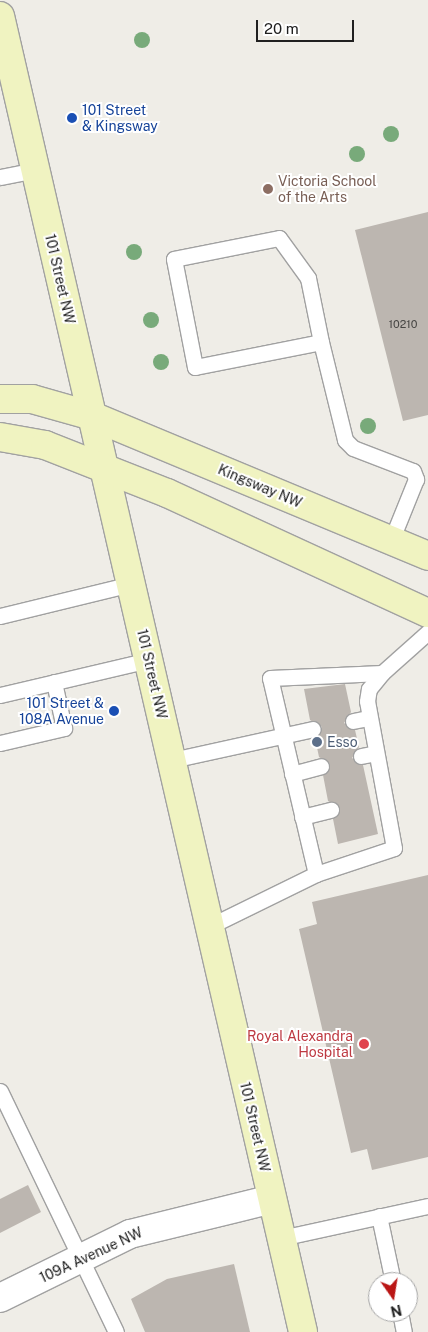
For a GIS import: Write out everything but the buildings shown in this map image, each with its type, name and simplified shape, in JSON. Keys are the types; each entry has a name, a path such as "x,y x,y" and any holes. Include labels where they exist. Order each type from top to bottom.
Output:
{"main road":[{"name":"101 Street NW","path":"0,16 303,1332"},
{"name":"Kingsway NW","path":"0,399 32,399 92,416 428,556"},
{"path":"0,437 45,445 104,469 428,613"}],"street":[{"name":"109A Avenue NW","path":"0,1298 80,1258 150,1227 272,1199"}],"lane":[{"path":"0,177 35,170"},
{"path":"321,342 195,367 174,259 279,238 308,278 321,342 345,440 354,448 413,471 416,479 391,541"},
{"path":"0,616 132,584"},
{"path":"210,926 316,874 394,848 377,798 376,753 368,718 369,689 382,673 428,632"},
{"path":"0,695 149,660"},
{"path":"316,874 270,678 382,673"},
{"path":"0,744 64,728 54,682"},
{"path":"353,721 368,718"},
{"path":"172,760 312,729"},
{"path":"361,756 376,753"},
{"path":"292,774 321,766"},
{"path":"302,817 330,810"},
{"path":"0,1091 116,1332"},
{"path":"281,1238 428,1206"},
{"path":"379,1216 392,1272"}],"place":[{"name":"101 Street & Kingsway","path":"72,118"},
{"name":"Victoria School of the Arts","path":"268,189"},
{"name":"101 Street & 108A Avenue","path":"114,711"},
{"name":"Esso","path":"317,742"},
{"name":"Royal Alexandra Hospital","path":"364,1044"}]}
